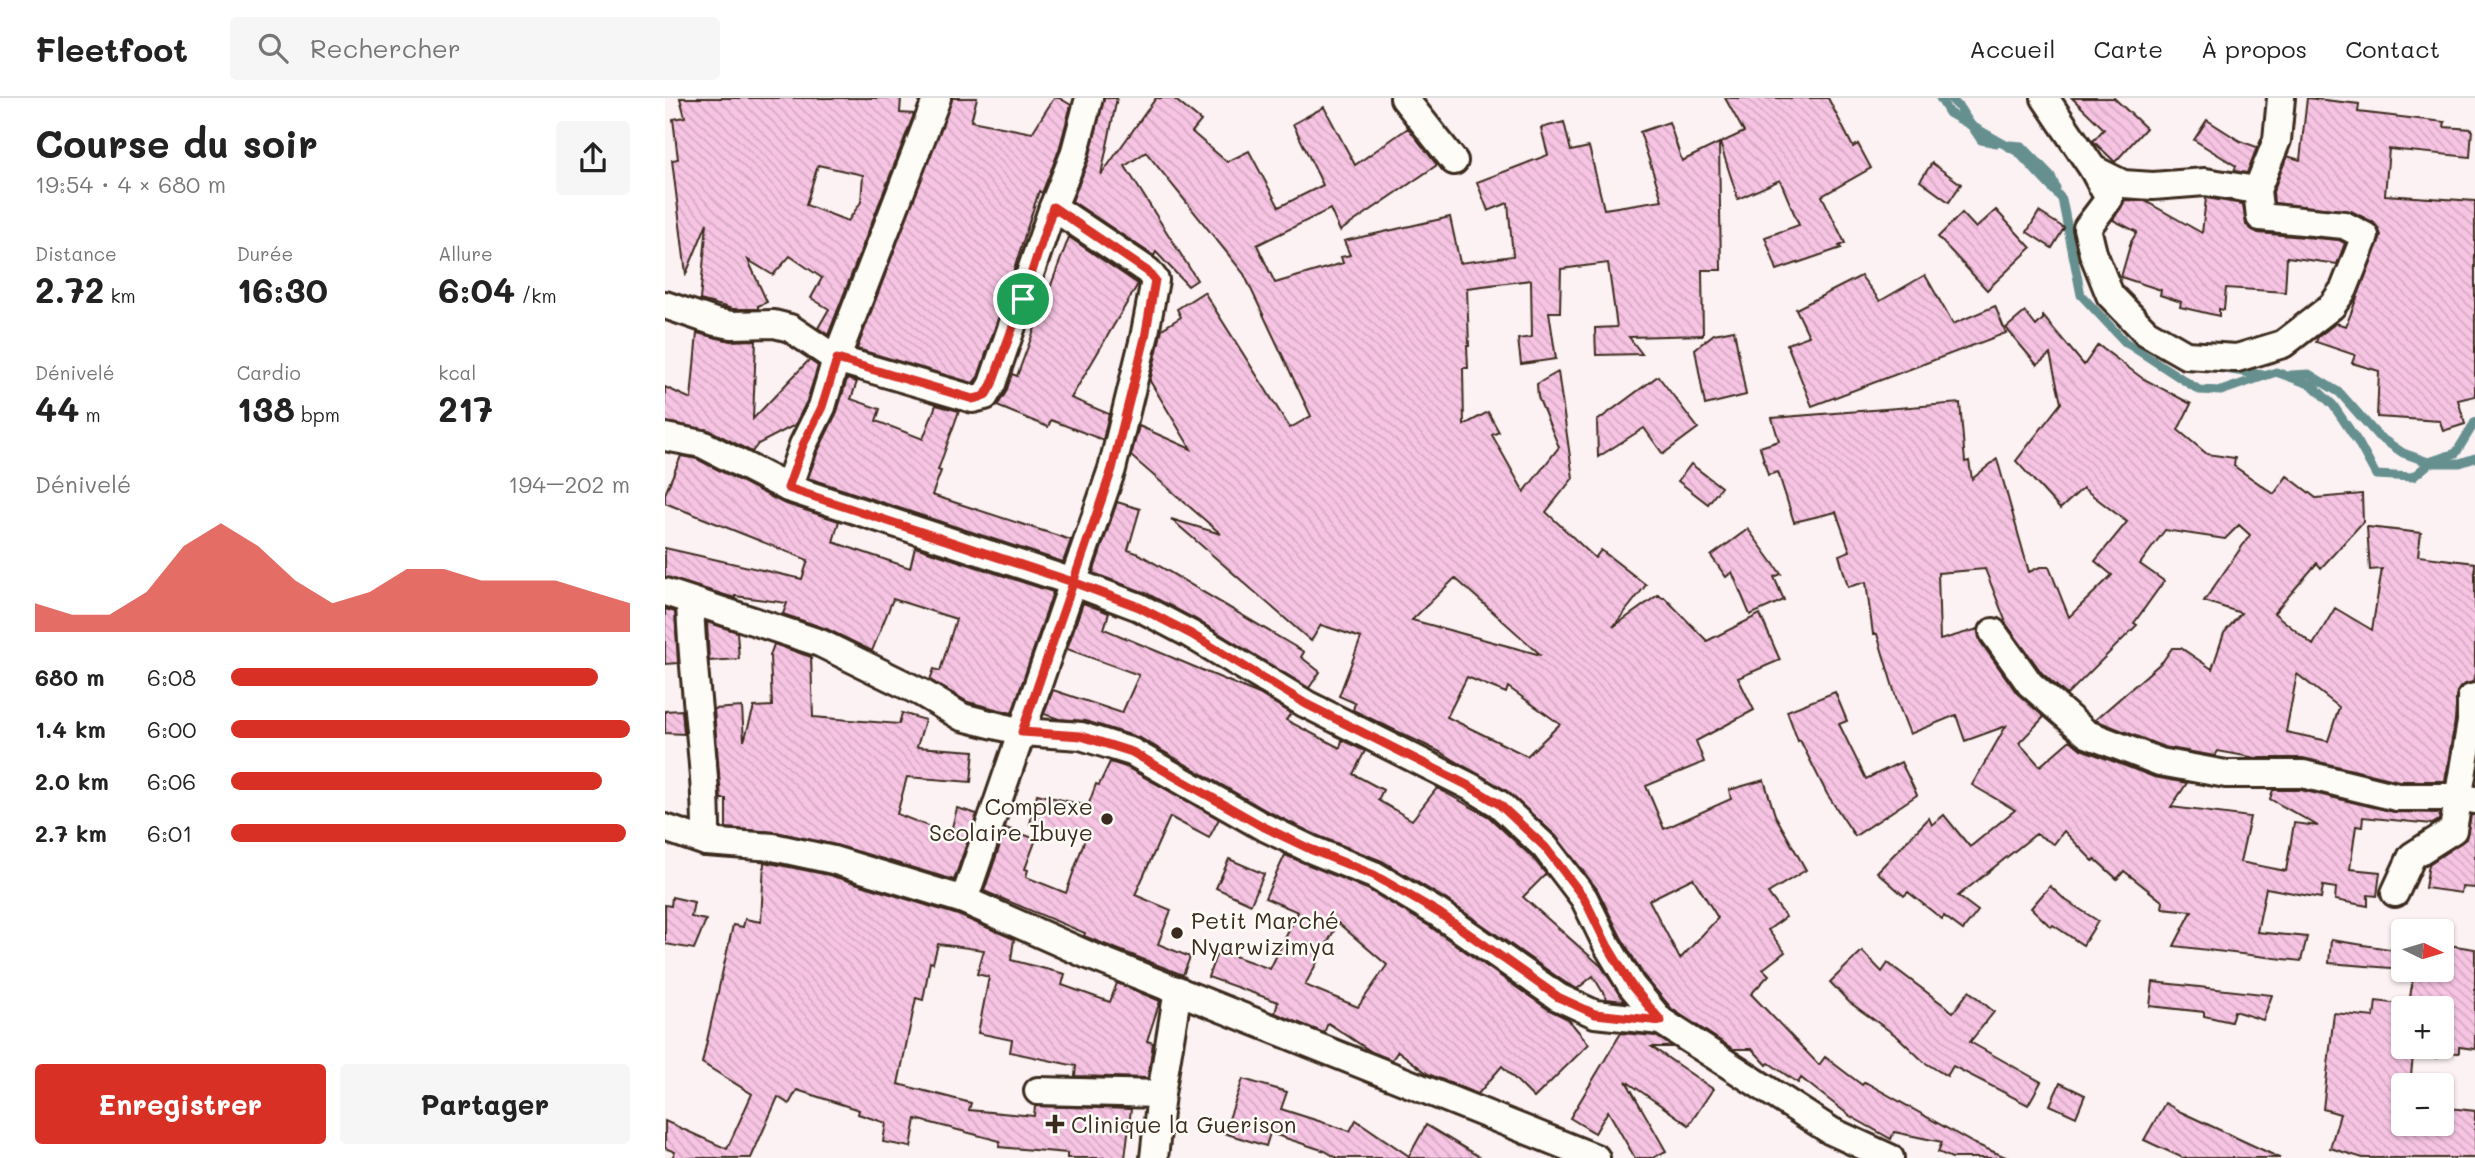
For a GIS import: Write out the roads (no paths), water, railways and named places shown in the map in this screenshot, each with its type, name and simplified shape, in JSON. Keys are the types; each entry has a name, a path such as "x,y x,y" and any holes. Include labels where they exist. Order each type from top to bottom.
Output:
{"street":[{"path":"788,488 803,445 822,407 837,359 937,98"},
{"path":"665,305 715,322 732,325 774,324 790,328 837,359 973,399 985,396 1019,311 1053,207 1074,155 1089,98"},
{"path":"1404,98 1454,161"},
{"path":"2045,98 2093,169 2109,199 2087,228 2093,253 2110,295 2146,332 2186,355 2237,358 2283,344 2332,306 2344,289 2365,236 2344,225 2260,217 2257,190 2277,140 2281,98"},
{"path":"2093,169 2123,184 2153,186 2205,182 2257,190"},
{"path":"964,900 1112,469 1145,338 1155,280 1147,271 1053,207"},
{"path":"665,437 702,444 788,488 1073,582 1139,607 1191,634 1306,704 1499,804 1545,847 1584,898 1607,945 1631,985 1661,1021 1831,1131 1890,1158"},
{"path":"665,592 821,642 922,693 962,717 1022,732 1081,736 1132,752 1260,825 1374,875 1439,913 1558,997 1595,1014 1661,1021"},
{"path":"690,601 691,641 707,801 706,842"},
{"path":"1993,632 2030,684 2087,734 2159,762 2226,774 2303,774 2397,797 2467,799"},
{"path":"2395,893 2412,856 2453,830 2467,799 2471,698 2475,697"},
{"path":"665,828 706,842 772,847 833,860 964,900 1088,955 1597,1158"},
{"path":"1154,1158 1161,1094 1178,990"},
{"path":"1038,1091 1161,1094"}],"waterway":[{"path":"1940,98 1949,113 2018,152 2062,199 2081,295 2125,342 2199,390 2221,391 2276,372 2312,385 2333,405 2376,475 2413,477 2432,461 2456,453 2475,422"},
{"path":"1950,98 1981,140 1997,143"},
{"path":"2010,145 2022,146 2051,176 2056,188"},
{"path":"2225,369 2263,375"},
{"path":"2291,375 2309,374 2340,393 2378,436 2403,453 2431,463 2460,463 2475,458"}],"place":[{"name":"Complexe Scolaire Ibuye","path":"1107,819"},
{"name":"Petit Marché Nyarwizimya","path":"1177,933"},
{"name":"Clinique la Guerison","path":"1055,1124"}]}
